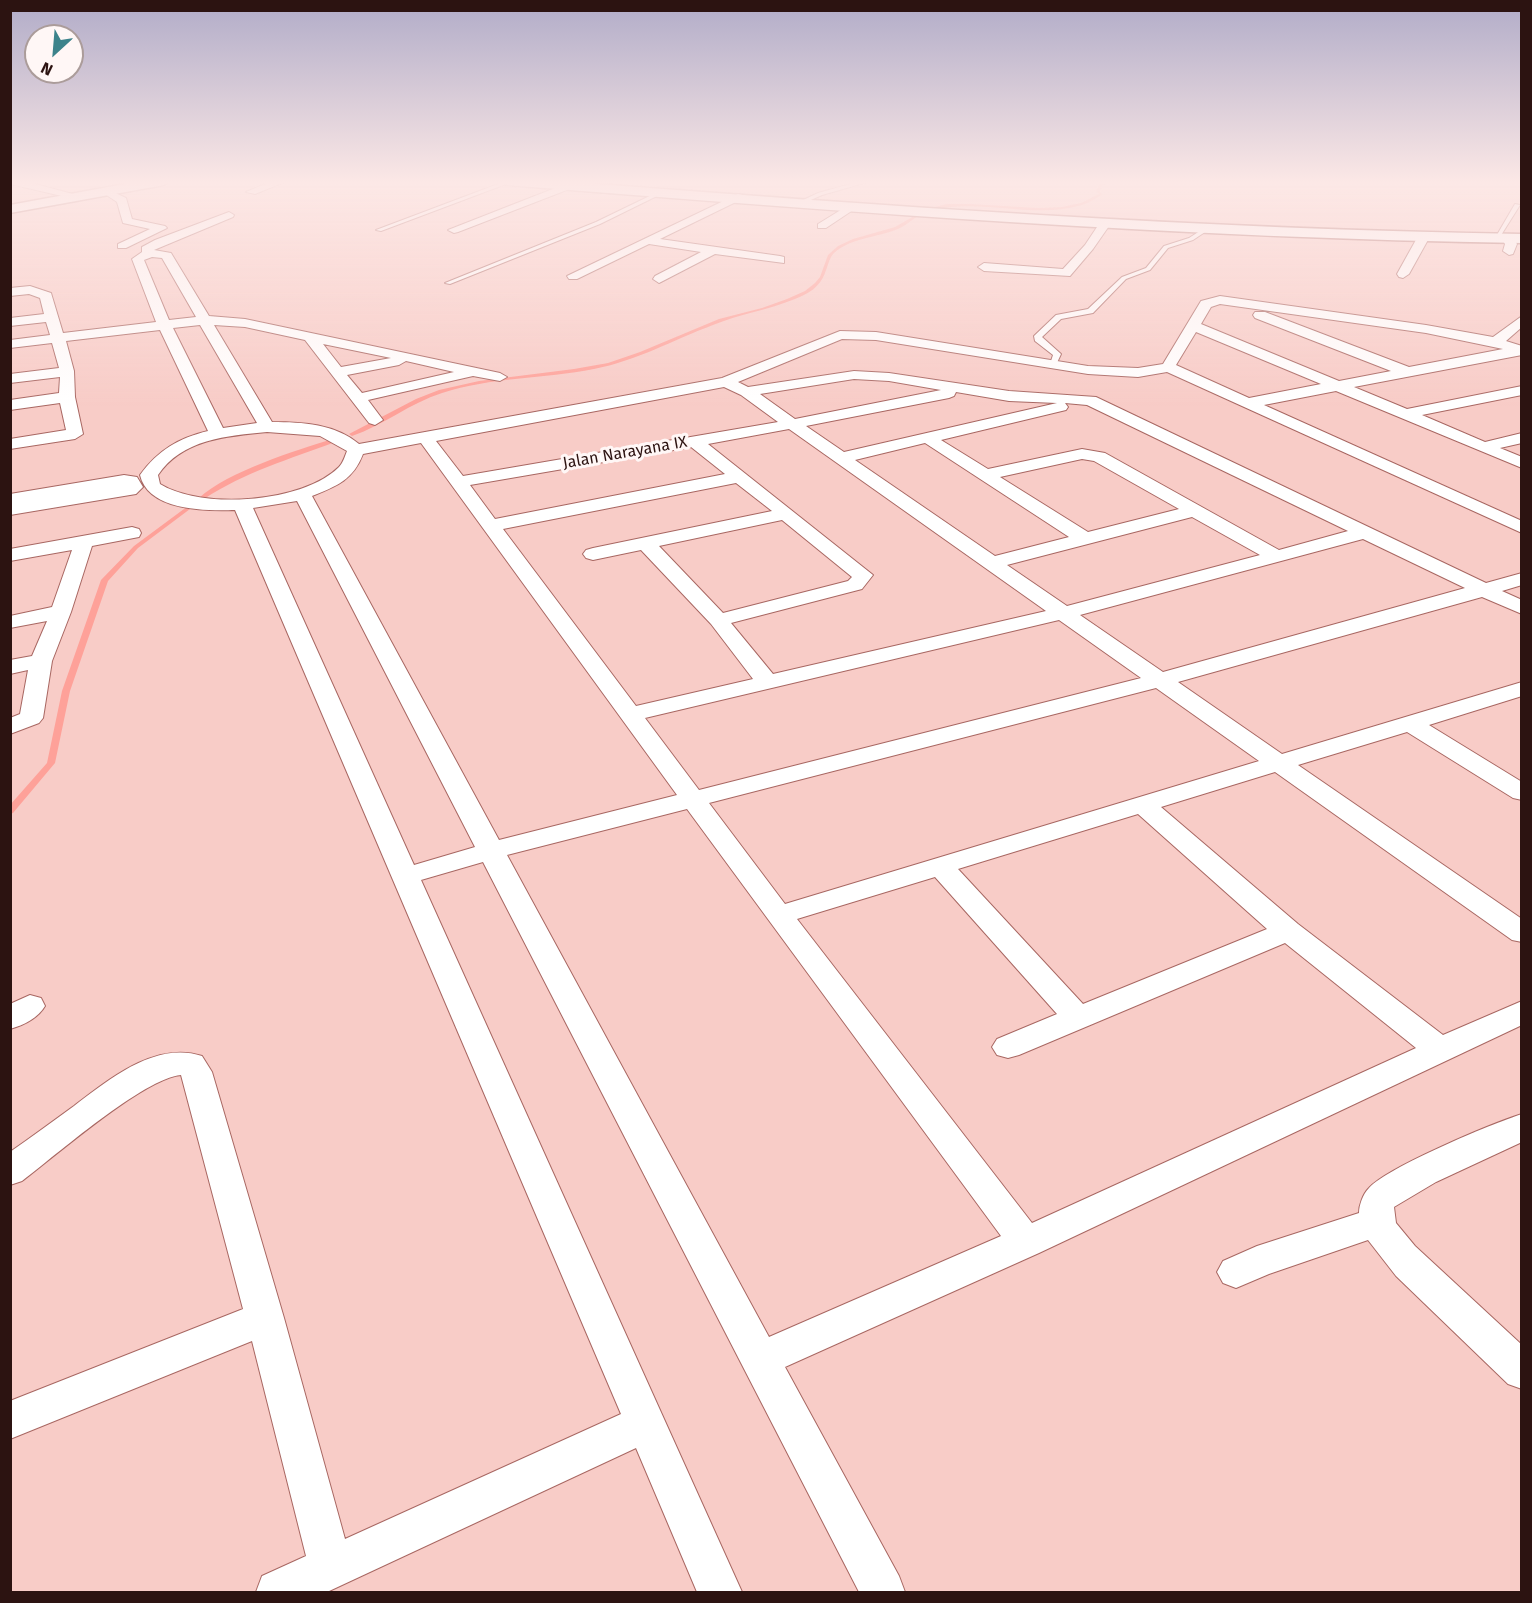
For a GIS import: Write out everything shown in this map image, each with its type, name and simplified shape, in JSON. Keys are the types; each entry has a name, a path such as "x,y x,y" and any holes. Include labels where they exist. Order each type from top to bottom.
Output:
{"street":[{"path":"143,256 138,259 164,324 218,434"},
{"path":"166,256 267,427"},
{"path":"573,276 617,256"},
{"path":"659,279 703,256"},
{"path":"748,256 780,260"},
{"path":"984,267 1068,273 1082,256"},
{"path":"1403,274 1413,256"},
{"path":"10,292 30,290 46,296"},
{"path":"10,300 46,296"},
{"path":"10,444 75,434 67,397 67,371 59,342 60,338 46,296"},
{"path":"1220,300 1408,372"},
{"path":"1168,367 1206,304 1220,300 1426,329 1496,342 1521,350"},
{"path":"10,322 52,317"},
{"path":"10,344 164,324 204,320 232,321 500,377"},
{"path":"1496,342 1521,320"},
{"path":"1194,326 1521,463"},
{"path":"1392,337 1426,329"},
{"path":"356,450 726,382 846,334 876,336 1052,365 1117,373 1150,372 1168,367 1521,528"},
{"path":"311,338 375,420"},
{"path":"1346,347 1369,342"},
{"path":"1248,403 1521,350"},
{"path":"338,372 411,358"},
{"path":"10,379 67,371"},
{"path":"358,398 473,372"},
{"path":"841,458 1090,400 1117,373"},
{"path":"746,392 855,375 889,377 964,390 1027,397 1090,400 1521,608"},
{"path":"726,382 746,392 1521,933"},
{"name":"Jalan Narayana IX","path":"459,482 792,424 964,390"},
{"path":"1406,414 1521,390"},
{"path":"10,405 67,397"},
{"path":"267,427 298,427 325,431 345,439 356,450 356,461 346,473 302,494 242,505 185,502 165,496 152,487 149,476 155,464 169,452 191,442 218,434 267,427"},
{"path":"425,436 489,526 779,915 1026,1242"},
{"path":"1483,447 1521,438"},
{"path":"929,439 1085,539"},
{"path":"694,441 863,575 855,585 718,620"},
{"path":"985,475 1082,454 1093,455 1104,459 1276,556"},
{"path":"489,526 739,477"},
{"path":"10,499 127,485 10,510"},
{"path":"302,494 883,1593"},
{"path":"242,505 720,1593"},
{"path":"992,563 1196,510"},
{"path":"593,554 786,514"},
{"path":"631,714 1064,613 1367,532"},
{"path":"10,555 132,533"},
{"path":"10,727 31,718 41,661 61,612 84,542"},
{"path":"645,543 718,620 767,682"},
{"path":"405,876 490,851 1161,680 1521,579"},
{"path":"10,622 61,612"},
{"path":"10,667 41,661"},
{"path":"779,915 1521,688"},
{"path":"1410,723 1521,793"},
{"path":"1142,804 1288,931 1439,1049"},
{"path":"940,866 1078,1018"},
{"path":"1008,1047 1288,931"},
{"path":"760,1359 1026,1242 1521,1012"},
{"path":"10,1171 122,1088 142,1076 176,1062 190,1064 196,1072 265,1318 331,1568"},
{"path":"1521,1127 1399,1185 1378,1201 1376,1210 1377,1222 1383,1233 1421,1277 1521,1371"},
{"path":"1236,1272 1257,1262 1377,1222"},
{"path":"10,1420 265,1318"},
{"path":"278,1593 646,1423"}],"lane":[{"path":"448,284 517,256"},
{"path":"1052,365 1057,354 1038,339 1038,336 1059,317 1089,311 1124,278 1148,269 1159,256"}],"waterway":[{"path":"352,434 418,400 441,391 460,386 610,364 721,320 788,300 807,292 817,284 830,256"},
{"path":"202,498 249,472 333,441"},
{"path":"10,811 51,763 66,691 105,580 136,547 188,508"}]}
